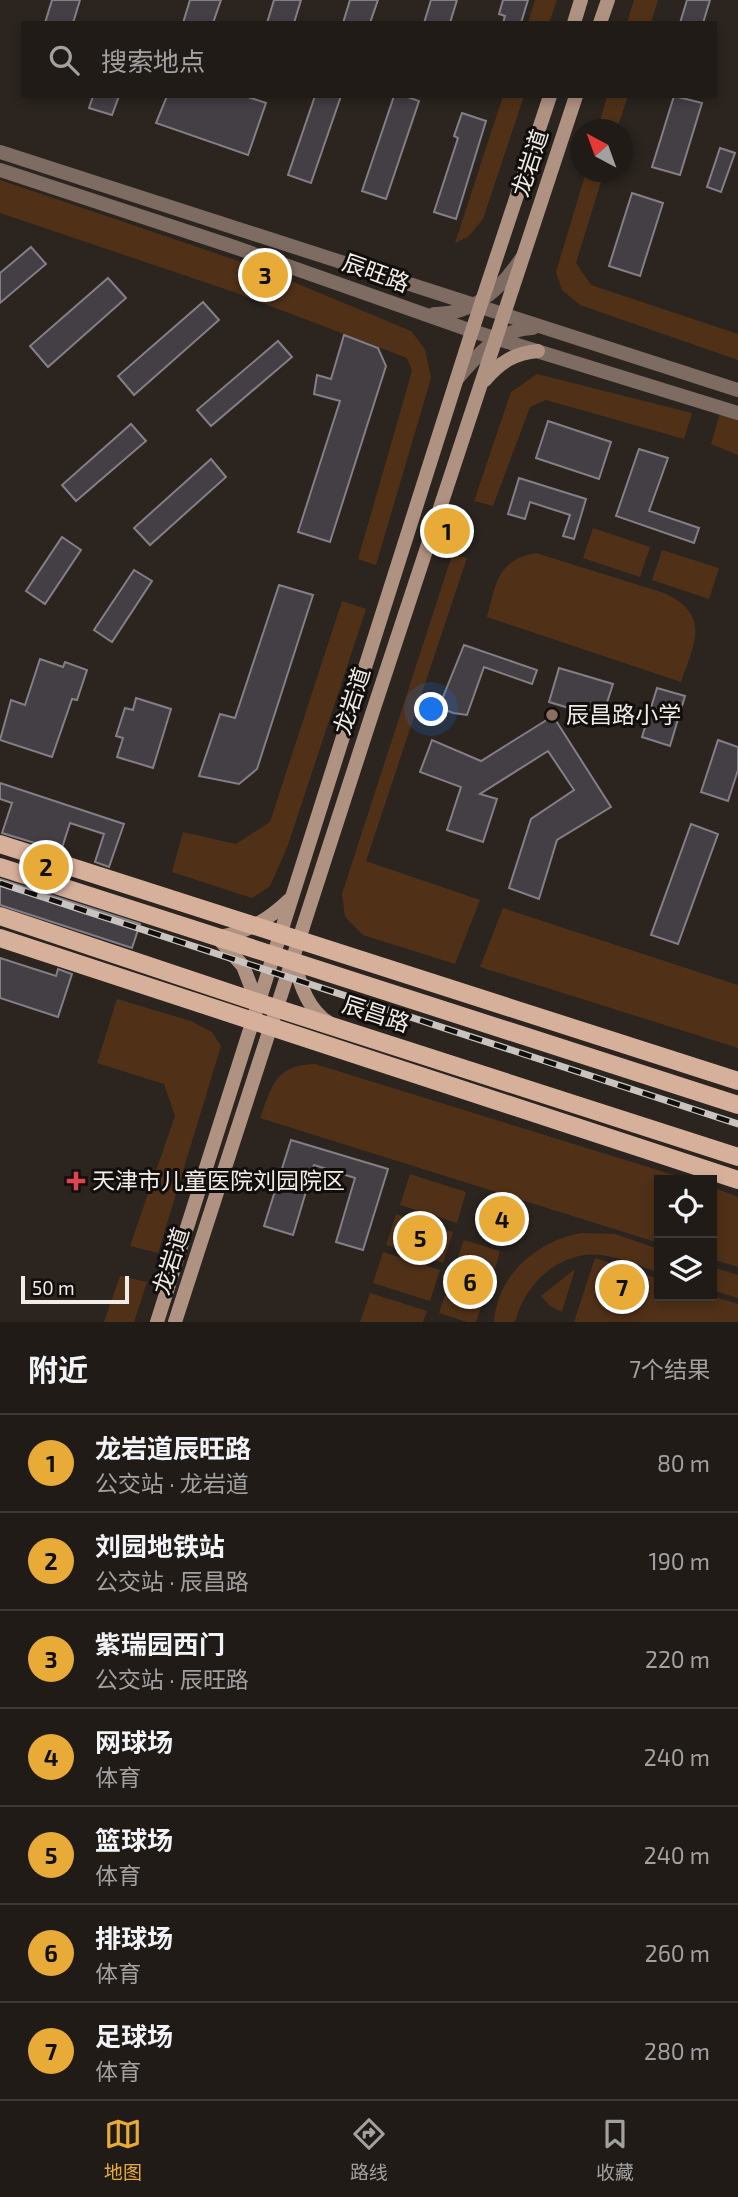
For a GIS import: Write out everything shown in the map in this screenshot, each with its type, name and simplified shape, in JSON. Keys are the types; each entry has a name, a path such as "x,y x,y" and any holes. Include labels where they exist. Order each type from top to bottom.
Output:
{"main road":[{"path":"575,21 581,0"},
{"path":"601,21 608,0"},
{"name":"龙岩道","path":"290,899 479,305 549,98"},
{"name":"龙岩道","path":"157,1322 262,1024 278,1008 292,948 575,98"},
{"path":"480,386 509,358 523,352 538,351"},
{"path":"0,844 256,926 292,948 738,1082"},
{"name":"辰昌路","path":"0,867 273,955 292,948 738,1105"},
{"path":"217,937 256,926 267,920 290,899"},
{"path":"290,899 288,913 292,948 307,998 322,1018 332,1025"},
{"name":"辰昌路","path":"0,916 738,1157"},
{"path":"217,937 243,966 257,1002"},
{"path":"0,938 738,1180"},
{"name":"龙岩道","path":"175,1322 265,1047 257,1002 273,955"}],"street":[{"name":"辰旺路","path":"0,152 738,390"},
{"name":"辰旺路","path":"0,170 234,247 496,339 738,413"},
{"path":"422,313 460,312 479,305 508,277 523,255"},
{"path":"455,382 496,339 519,330 542,328"}],"shaded area":[{"path":"535,0 557,0 550,21 529,21"},
{"path":"634,0 658,0 652,21 628,21"},
{"path":"502,98 523,98 483,219 468,237 455,243"},
{"path":"606,98 627,98 620,119 601,119"},
{"path":"0,180 262,269 411,331 425,349 431,378 376,565 358,559 412,371 407,358 231,291 0,213"},
{"path":"583,182 601,182 576,263 591,285 738,334 738,360 580,305 562,290 556,272"},
{"path":"537,374 692,413 684,439 546,400 530,407 493,506 474,501 511,392"},
{"path":"720,413 738,419 738,455 711,444"},
{"path":"593,528 650,547 640,577 583,558"},
{"path":"662,550 719,568 709,599 652,580"},
{"path":"536,553 664,593 679,602 694,620 695,631 691,654 681,682 487,617 500,575 513,561"},
{"path":"452,555 467,558 366,861 480,900 455,964 363,935 345,917 342,894"},
{"path":"342,601 366,609 288,845 270,886 252,898 172,872 183,832 236,844 270,822"},
{"path":"503,908 738,985 738,1048 480,967"},
{"path":"117,999 191,1021 212,1032 221,1046 158,1253 130,1246 175,1116 164,1084 97,1063"},
{"path":"315,1064 674,1175 654,1175 654,1241 260,1118 277,1079 291,1068"},
{"path":"410,1174 466,1192 457,1223 400,1205"},
{"path":"717,1189 738,1197 738,1267 717,1261"},
{"path":"481,1202 529,1217 522,1236 475,1221"},
{"path":"396,1214 453,1232 443,1263 386,1245"},
{"path":"581,1233 615,1234 654,1247 654,1271 607,1256 575,1257 561,1262 537,1281 520,1307 515,1322 494,1322 497,1305 511,1275 535,1252 565,1237"},
{"path":"464,1240 500,1251 495,1269 458,1257"},
{"path":"383,1252 440,1270 430,1301 373,1283"},
{"path":"595,1258 654,1277 654,1301 717,1301 717,1298 738,1304 738,1322 574,1322"},
{"path":"455,1268 491,1280 485,1297 449,1285"},
{"path":"575,1269 562,1312 550,1306 541,1296"},
{"path":"717,1269 738,1275 738,1298 717,1292"},
{"path":"120,1276 147,1282 134,1322 104,1322"},
{"path":"370,1293 427,1311 423,1322 360,1322"},
{"path":"445,1295 481,1307 476,1322 467,1322 439,1313"}],"building":[{"path":"52,0 80,0 74,21 46,21"},
{"path":"190,0 221,0 214,21 184,21"},
{"path":"274,0 301,0 295,21 268,21"},
{"path":"350,0 378,0 371,21 344,21"},
{"path":"431,0 457,0 451,21 425,21"},
{"path":"503,0 528,0 522,21 504,21 505,16 499,14"},
{"path":"687,0 710,0 704,21 681,21"},
{"path":"92,98 118,98 112,115 89,108"},
{"path":"166,98 251,98 266,103 248,155 156,123"},
{"path":"314,98 340,98 311,183 288,175"},
{"path":"393,98 419,101 386,199 362,191"},
{"path":"673,98 702,103 680,175 652,167"},
{"path":"462,113 486,121 456,219 434,212 458,138 454,136"},
{"path":"720,148 735,153 721,192 707,187"},
{"path":"632,193 663,203 640,276 609,266"},
{"path":"31,247 46,264 0,303 0,273"},
{"path":"108,278 126,298 48,367 30,346"},
{"path":"203,302 219,320 134,395 118,376"},
{"path":"344,335 378,348 386,366 330,542 298,532 340,401 314,394 317,375 331,379"},
{"path":"278,341 292,357 211,426 197,410"},
{"path":"548,421 611,442 599,479 536,458"},
{"path":"131,424 146,441 76,501 62,485"},
{"path":"639,449 668,458 649,511 699,528 694,543 616,516"},
{"path":"211,459 226,477 150,545 134,528"},
{"path":"519,478 586,499 574,539 563,536 570,515 530,502 525,519 508,514"},
{"path":"62,537 81,550 45,604 26,591"},
{"path":"134,570 152,581 112,642 94,630"},
{"path":"279,585 313,595 257,769 239,784 199,776 220,714 235,718"},
{"path":"464,645 537,670 532,684 484,667 467,715 439,707"},
{"path":"40,659 63,667 65,662 87,670 77,700 72,699 52,757 0,740 11,700 25,705"},
{"path":"559,668 613,684 602,718 549,702"},
{"path":"657,688 685,696 670,746 642,737"},
{"path":"136,698 171,709 153,768 117,757 123,738 116,736 125,708 133,710"},
{"path":"553,716 611,807 557,840 539,899 509,888 531,819 574,790 548,751 480,794 497,799 483,842 447,830 461,787 420,772 432,740 481,761"},
{"path":"718,740 738,747 738,770 728,801 701,792"},
{"path":"0,783 124,824 109,867 95,862 104,834 70,823 61,851 2,833 12,803 0,799"},
{"path":"691,824 718,834 678,944 651,935"},
{"path":"0,879 140,924 132,948 0,905"},
{"path":"0,958 56,976 58,969 72,974 58,1017 0,998"},
{"path":"291,1140 388,1169 363,1250 336,1242 355,1178 314,1165 293,1235 264,1226"}],"railway":[{"path":"0,883 738,1124"}],"place":[{"name":"紫瑞园西门","path":"265,275"},
{"name":"龙岩道辰旺路","path":"447,531"},
{"name":"辰昌路小学","path":"552,715"},
{"name":"刘园地铁站","path":"46,867"},
{"name":"天津市儿童医院刘园院区","path":"76,1181"},
{"name":"网球场","path":"502,1219"},
{"name":"篮球场","path":"420,1238"},
{"name":"排球场","path":"470,1282"},
{"name":"足球场","path":"622,1287"}]}
